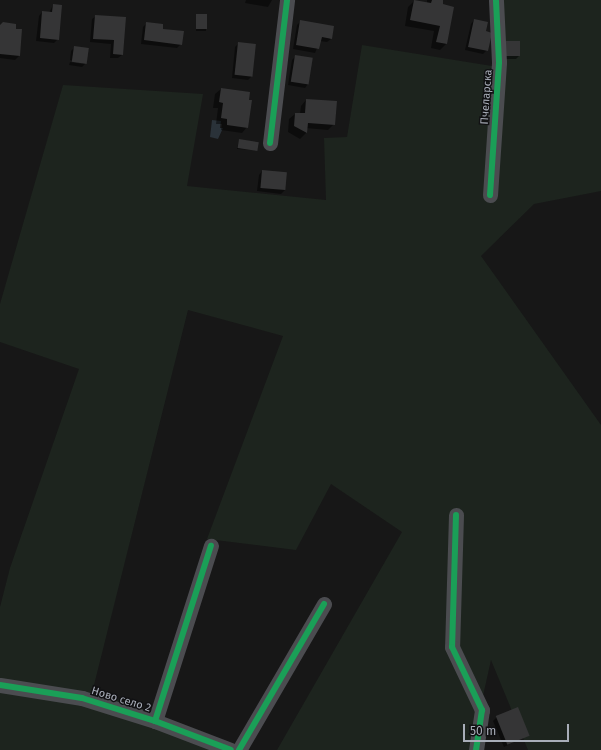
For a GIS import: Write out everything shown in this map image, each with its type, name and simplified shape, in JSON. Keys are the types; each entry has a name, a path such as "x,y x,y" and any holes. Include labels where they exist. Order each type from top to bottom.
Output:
{"street":[{"path":"270,143 287,0"},
{"name":"Пчеларска","path":"490,195 499,62 496,0"},
{"path":"456,515 452,646 482,710 476,750"},
{"path":"155,721 210,546"},
{"path":"239,750 324,604"},
{"name":"Ново село 2","path":"0,685 82,698 155,721 231,750"}],"shaded area":[{"path":"492,0 601,0 601,191 534,204 481,256 601,425 601,750 528,750 491,660 471,750 277,750 402,532 331,484 296,550 207,539 283,336 188,310 93,689 233,745 235,750 0,750 0,607 10,568 79,369 0,342 0,304 63,85 203,94 187,186 326,200 324,138 347,137 362,45 498,67"},
{"path":"212,120 221,121 220,128 223,128 218,139 210,137"}],"building":[{"path":"414,0 431,3 432,0 443,0 443,4 454,7 447,44 436,42 440,26 410,20"},
{"path":"53,4 62,5 59,40 40,38 42,11 52,12"},
{"path":"196,14 207,14 207,29 196,29"},
{"path":"95,15 126,17 123,55 113,54 114,40 93,39"},
{"path":"474,19 488,22 486,31 492,33 488,51 468,47"},
{"path":"300,20 334,26 332,39 322,37 319,49 296,45"},
{"path":"3,22 16,24 16,29 22,29 20,56 0,54 0,25"},
{"path":"146,22 163,24 163,29 184,31 182,45 144,40"},
{"path":"505,41 520,41 520,56 505,56"},
{"path":"238,42 256,44 252,77 235,75"},
{"path":"74,46 89,48 87,64 72,62"},
{"path":"295,55 313,58 309,84 291,82"},
{"path":"221,88 250,92 249,100 252,100 248,128 227,125 227,119 221,118 223,103 219,102"},
{"path":"306,99 337,101 335,125 308,123 307,133 294,126 295,113 305,113"},
{"path":"239,139 259,142 257,151 238,148"},
{"path":"262,170 287,172 285,190 260,188"},
{"path":"518,707 530,736 507,745 496,716"}],"cycle path":[{"path":"270,143 287,0"},
{"path":"490,195 499,62 496,0"},
{"path":"456,515 452,647 482,710 476,750"},
{"path":"155,721 211,546"},
{"path":"239,750 324,604"},
{"path":"0,685 82,698 155,721 231,750"}]}
